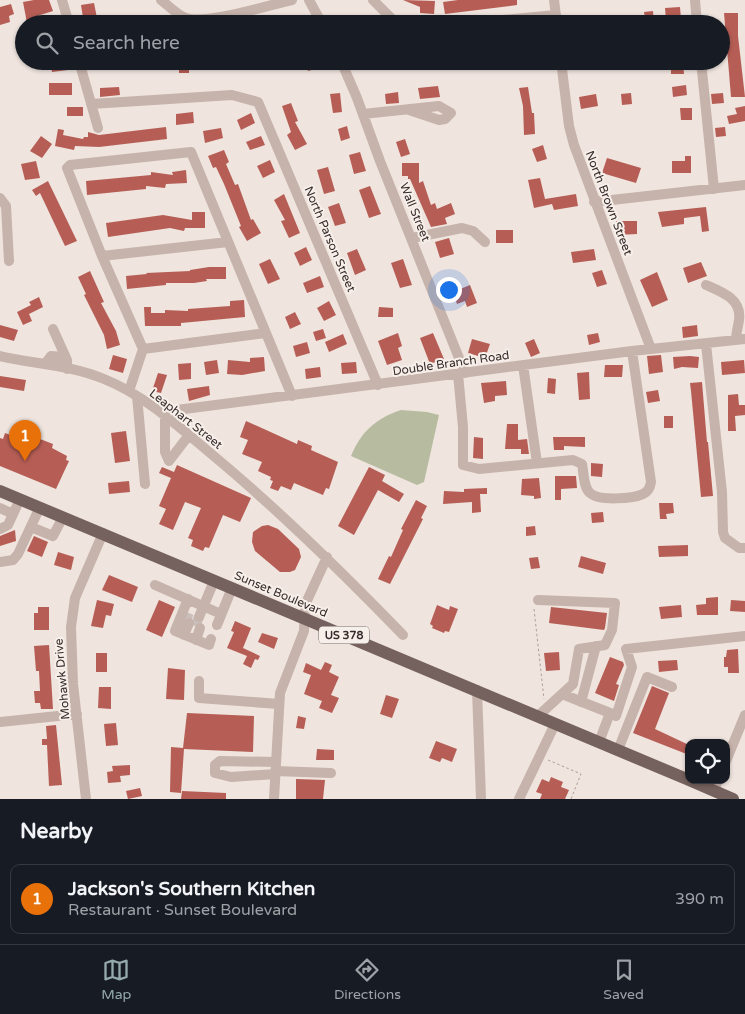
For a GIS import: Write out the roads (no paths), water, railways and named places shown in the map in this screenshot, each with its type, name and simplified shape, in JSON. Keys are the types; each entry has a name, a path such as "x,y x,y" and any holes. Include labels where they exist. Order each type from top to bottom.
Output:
{"main road":[{"name":"Sunset Boulevard","path":"0,490 477,690 542,713 556,724 685,778"},
{"name":"Sunset Boulevard","path":"716,786 733,799"}],"street":[{"path":"62,0 66,15"},
{"path":"161,0 180,15"},
{"path":"226,15 292,0"},
{"path":"309,0 317,15"},
{"path":"373,0 388,15"},
{"path":"554,0 556,15"},
{"path":"695,0 696,15"},
{"path":"82,70 98,128"},
{"name":"Wall Street","path":"345,70 412,238 462,374 463,465 479,469 537,463"},
{"name":"North Brown Street","path":"561,70 569,126 582,170 651,349"},
{"path":"702,70 714,189"},
{"name":"North Parson Street","path":"91,104 232,95 258,102 378,385"},
{"path":"363,114 409,110"},
{"path":"145,484 133,394 143,349 66,168 70,165 191,152 292,396"},
{"path":"594,202 745,185"},
{"path":"0,198 6,206 9,261"},
{"path":"412,238 462,228 473,231 485,242"},
{"path":"102,256 228,242"},
{"path":"706,285 728,294 738,307 740,340"},
{"path":"53,329 65,357 67,369"},
{"path":"143,349 266,333"},
{"name":"Double Branch Road","path":"163,414 632,351 740,340"},
{"path":"706,344 722,492 723,532 725,538 739,548 745,548"},
{"path":"523,365 537,463 573,460 582,464 586,488 597,498 635,497 644,494 649,489 651,482 632,351"},
{"name":"Leaphart Street","path":"0,356 45,364 105,379 133,394 163,414 263,497 327,557 403,634"},
{"path":"45,364 51,356 65,357"},
{"path":"163,414 165,452 169,461 189,435"},
{"path":"3,525 13,514 20,499"},
{"path":"0,562 13,560 18,554 40,507"},
{"path":"0,508 13,514"},
{"path":"31,527 53,536 63,517"},
{"name":"Mohawk Drive","path":"86,799 71,660 72,611 75,598 102,533"},
{"path":"274,799 279,704 288,670 304,632 305,605 327,557"},
{"path":"212,639 209,645 175,631 198,604 214,581"},
{"path":"155,585 221,614"},
{"path":"217,625 232,588"},
{"path":"538,600 615,603 612,630 605,645 580,649 573,684 542,713"},
{"path":"187,636 198,604"},
{"path":"187,636 194,620"},
{"path":"562,694 616,716 632,667 626,649 745,636"},
{"path":"581,702 596,646"},
{"path":"618,750 648,677 672,687"},
{"path":"199,681 199,698 279,704"},
{"path":"477,690 482,799"},
{"path":"599,742 610,713"},
{"path":"0,722 77,714"},
{"path":"730,751 745,715"},
{"path":"519,799 538,756 547,745 556,724"},
{"path":"275,769 231,777 214,773 215,765 220,762 275,769 331,773"}],"tunnel":[{"path":"185,622 189,613"},
{"path":"195,626 199,617"}],"place":[{"name":"Jackson's Southern Kitchen","path":"25,461"}]}
